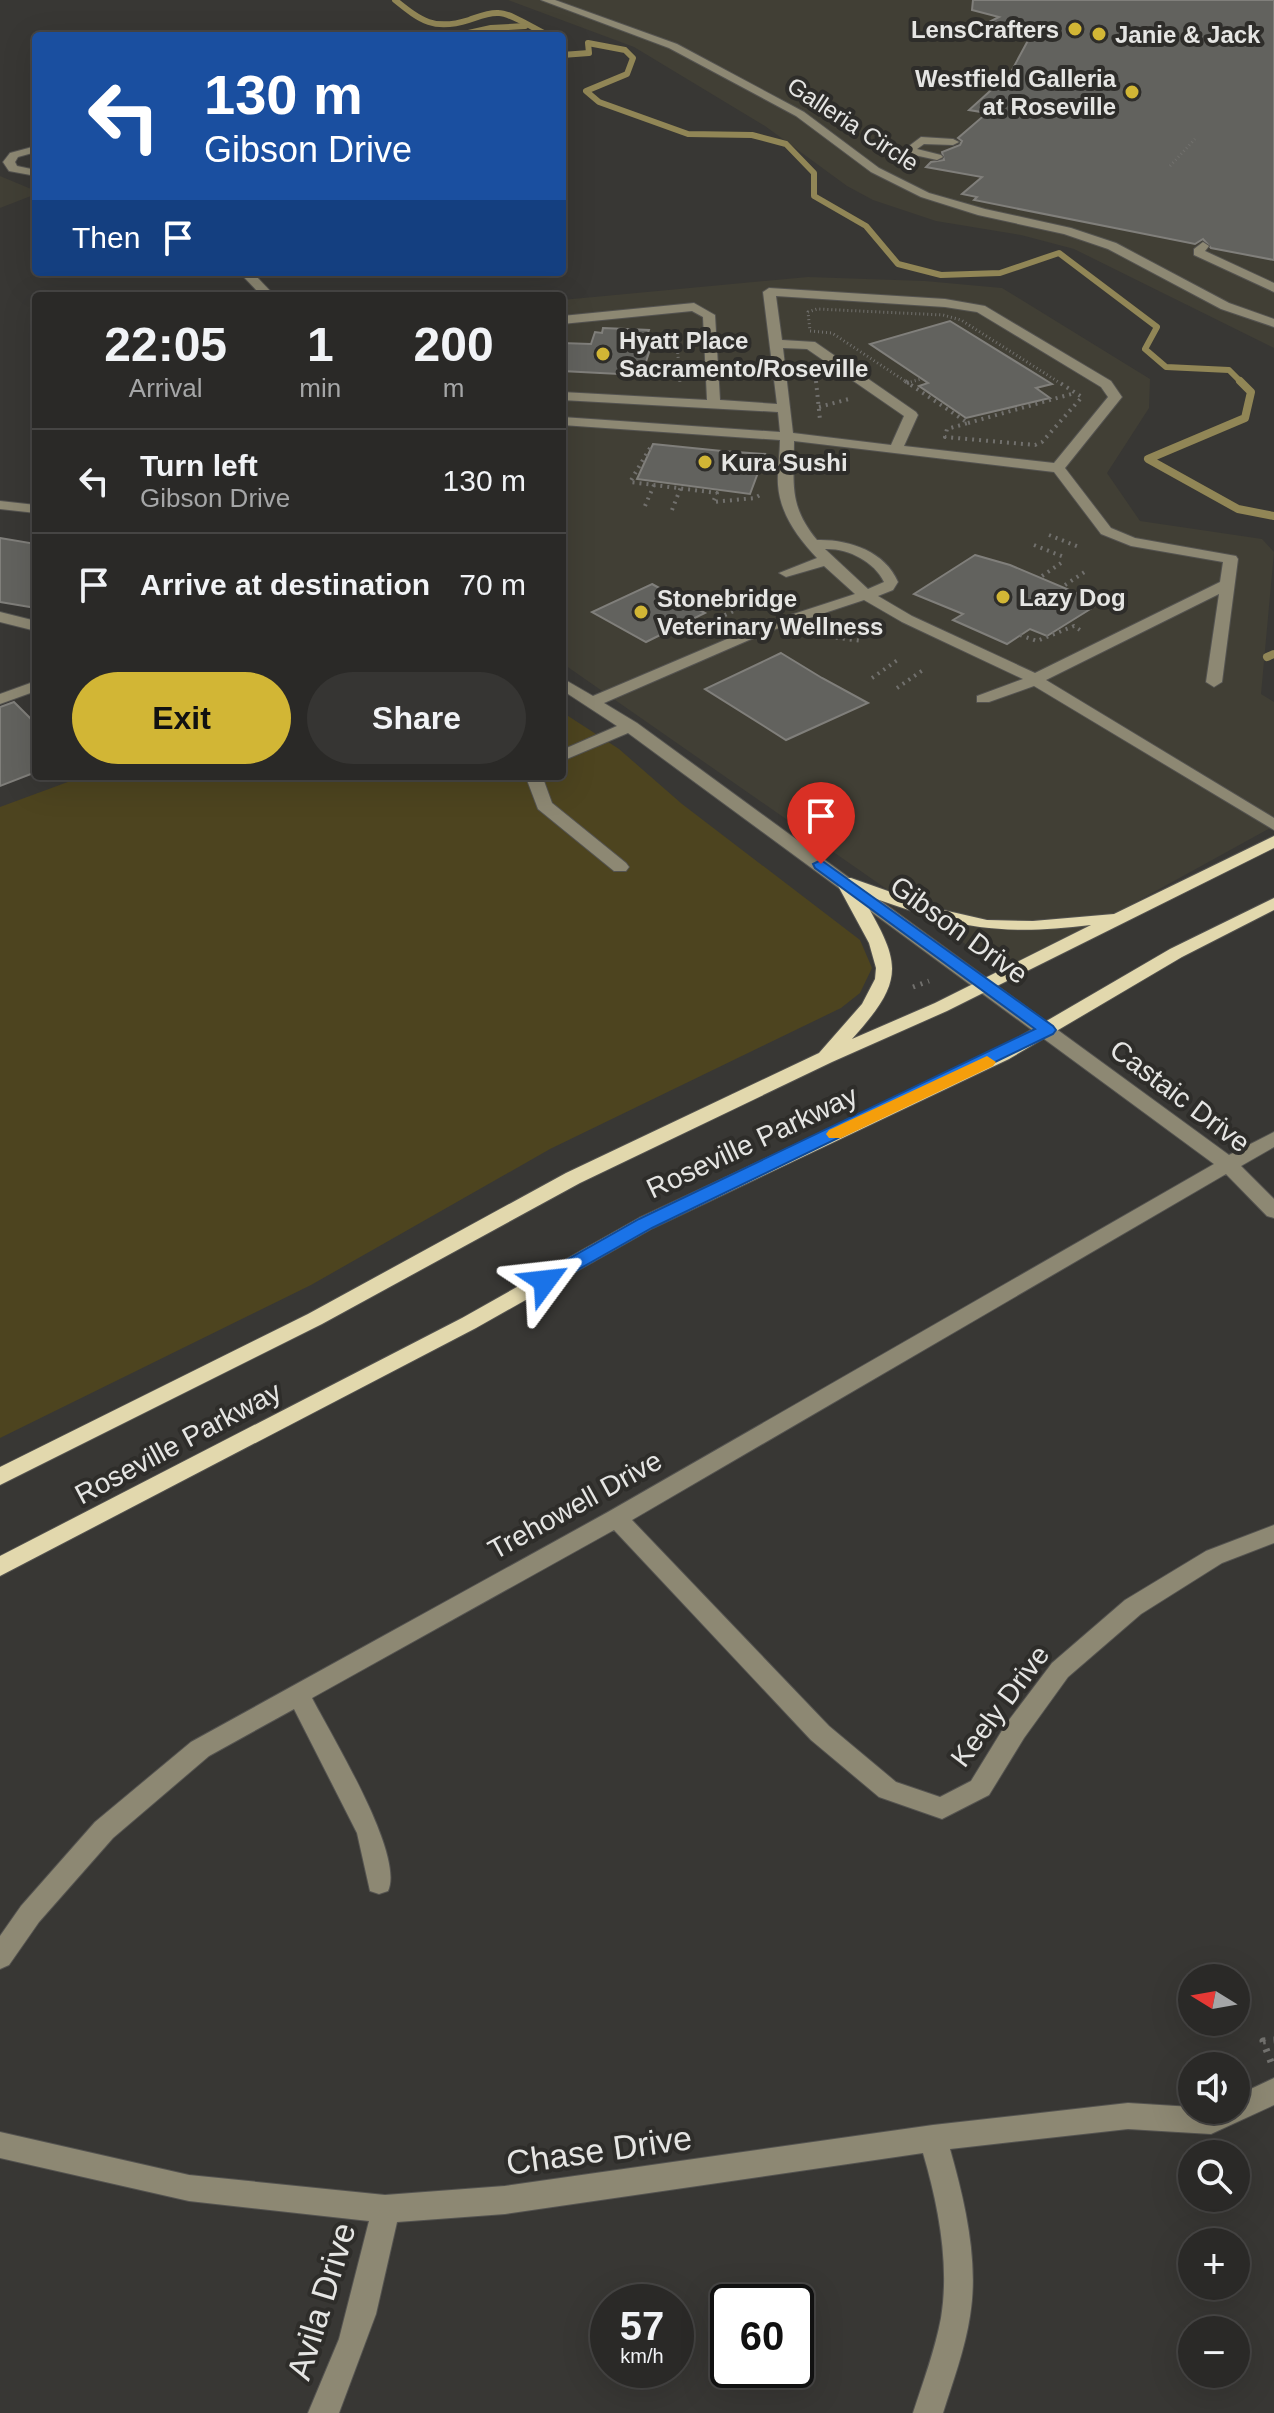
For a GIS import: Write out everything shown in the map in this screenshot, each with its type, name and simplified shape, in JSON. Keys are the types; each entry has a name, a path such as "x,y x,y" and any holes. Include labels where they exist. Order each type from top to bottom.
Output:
{"main road":[{"name":"Roseville Parkway","path":"0,1477 315,1319 573,1178 987,985 1274,841"},
{"path":"845,882 951,919 989,925 1119,918"},
{"path":"825,1058 878,993 884,978 883,956 845,882"},
{"name":"Roseville Parkway","path":"0,1567 469,1323 646,1223 969,1071 1047,1030 1176,953 1274,903"}],"street":[{"name":"Galleria Circle","path":"546,0 673,46 800,114 875,170 911,189 982,212 1067,231 1112,246 1225,306 1274,323"},
{"path":"937,157 909,151 926,139 953,142"},
{"path":"0,151 14,155 32,150"},
{"path":"14,155 10,166 19,171"},
{"path":"1,176 19,171 32,173"},
{"path":"1203,246 1198,252 1274,288"},
{"path":"249,276 265,292"},
{"path":"1058,468 1111,405 1115,397 1106,384 981,309 945,303 769,292 784,408 784,475 788,503 803,532 827,560 866,595 907,619 1015,668 1274,825"},
{"path":"566,320 694,307 709,315 715,396 712,404"},
{"path":"777,344 810,345 911,415 896,449"},
{"path":"566,396 784,408"},
{"path":"566,421 786,437 1058,468 1106,531 1131,542 1231,559 1214,682"},
{"path":"0,505 32,509"},
{"path":"593,702 765,628 888,587 891,578 888,573 860,550 833,544 814,545"},
{"path":"786,573 827,560"},
{"path":"983,699 1035,680 1228,584"},
{"path":"0,617 32,625"},
{"name":"Gibson Drive","path":"566,685 631,726 1047,1030"},
{"path":"0,699 32,687"},
{"path":"566,754 631,726"},
{"path":"535,780 544,805 620,867"},
{"name":"Castaic Drive","path":"1047,1030 1228,1164 1274,1211"},
{"name":"Trehowell Drive","path":"0,1957 30,1914 104,1830 200,1749 616,1518 1274,1138"},
{"name":"Keely Drive","path":"616,1518 820,1733 888,1790 942,1808 980,1788 1015,1731 1060,1670 1133,1607 1214,1557 1274,1534"},
{"path":"298,1694 369,1832 379,1883"},
{"path":"1250,2103 1274,2091"},
{"name":"Chase Drive","path":"0,2145 189,2188 385,2209 505,2200 933,2138 1128,2116 1178,2115"},
{"path":"928,2413 957,2307 955,2241 948,2190 933,2138"},
{"name":"Avila Drive","path":"323,2413 336,2388 372,2281 385,2209"}],"path":[{"path":"1005,37 1020,30"},
{"path":"1170,166 1195,139"},
{"path":"968,423 832,333 810,331 808,312 817,309 849,310 943,315 961,320 1077,393 1082,397 1042,442 1035,445 945,437 947,429 1077,393 1106,384"},
{"path":"676,326 681,396"},
{"path":"812,427 820,423 816,381"},
{"path":"819,407 850,398"},
{"path":"648,440 651,444 630,482 717,493 713,502 755,498 765,490"},
{"path":"645,506 654,485"},
{"path":"672,510 681,487"},
{"path":"1049,535 1079,547"},
{"path":"1034,545 1064,559 1042,576"},
{"path":"1065,585 1086,571"},
{"path":"1022,650 1032,641 1074,626 1080,630"},
{"path":"1020,635 1032,641"},
{"path":"822,636 862,641"},
{"path":"1044,639 1055,646"},
{"path":"872,678 899,659"},
{"path":"897,688 923,670"},
{"path":"903,980 921,991"},
{"path":"913,987 929,981"},
{"path":"1274,2040 1263,2041 1274,2070"}],"shaded area":[{"path":"508,0 1274,0 1274,348 1074,249 1021,235 936,221 873,200 847,186 765,126 634,47"},
{"path":"0,176 32,189 32,196 0,208"},
{"path":"808,277 925,281 1002,288 1150,379 1149,408 1107,473 1140,521 1262,539 1274,552 1261,694 1274,702 1274,826 1007,973 566,666 566,300"},
{"path":"566,715 619,749 682,804 860,940 872,968 860,993 841,1008 550,1149 311,1285 0,1438 0,807 73,780 566,780"}],"building":[{"path":"973,0 1274,0 1274,260 1211,248 1203,239 1195,244 974,200 977,197 962,194 982,177 926,167 931,162 944,160 942,152 960,145 962,141 958,138 987,113 969,110 1011,72 1032,33 991,21 999,17 972,10"},
{"path":"950,321 1052,384 1036,388 1050,398 966,418 919,386 928,383 870,344"},
{"name":"Hyatt Place Sacramento/Roseville","path":"603,328 649,330 646,339 653,340 643,371 620,370 619,374 566,371 566,343 591,344 595,332 602,333"},
{"name":"Kura Sushi","path":"653,444 765,454 750,494 637,479"},
{"path":"0,538 32,543 32,607 0,602"},
{"name":"Lazy Dog","path":"975,555 1010,565 1100,603 1047,636 1030,629 1007,644 953,620 963,614 914,594"},
{"name":"Stonebridge Veterinary Wellness","path":"652,584 705,613 646,642 592,612"},
{"path":"781,653 868,703 786,740 705,689"},
{"path":"14,702 32,720 32,774 0,786 0,707"}],"waterway":[{"path":"395,0 413,14 437,24 457,23 499,13 542,32"},
{"path":"473,32 525,26"},
{"path":"566,55 589,53 588,43 625,50 633,58 627,74 586,91 599,102 688,134 752,135 786,144 814,173 814,196 866,226 898,264 941,275 1000,273 1059,253 1157,327 1145,349 1166,367 1229,370 1251,392 1245,418 1148,459 1238,509 1274,516"},
{"path":"1267,657 1274,654"}],"slow traffic":[{"path":"835,1134 987,1062"}],"place":[{"name":"LensCrafters","path":"1075,29"},
{"name":"Janie & Jack","path":"1099,34"},
{"name":"Westfield Galleria at Roseville","path":"1132,92"},
{"name":"Hyatt Place Sacramento/Roseville","path":"603,354"},
{"name":"Kura Sushi","path":"705,462"},
{"name":"Lazy Dog","path":"1003,597"},
{"name":"Stonebridge Veterinary Wellness","path":"641,612"}],"route":[{"path":"545,1281 646,1223 1002,1055 1047,1030 821,864"}]}
